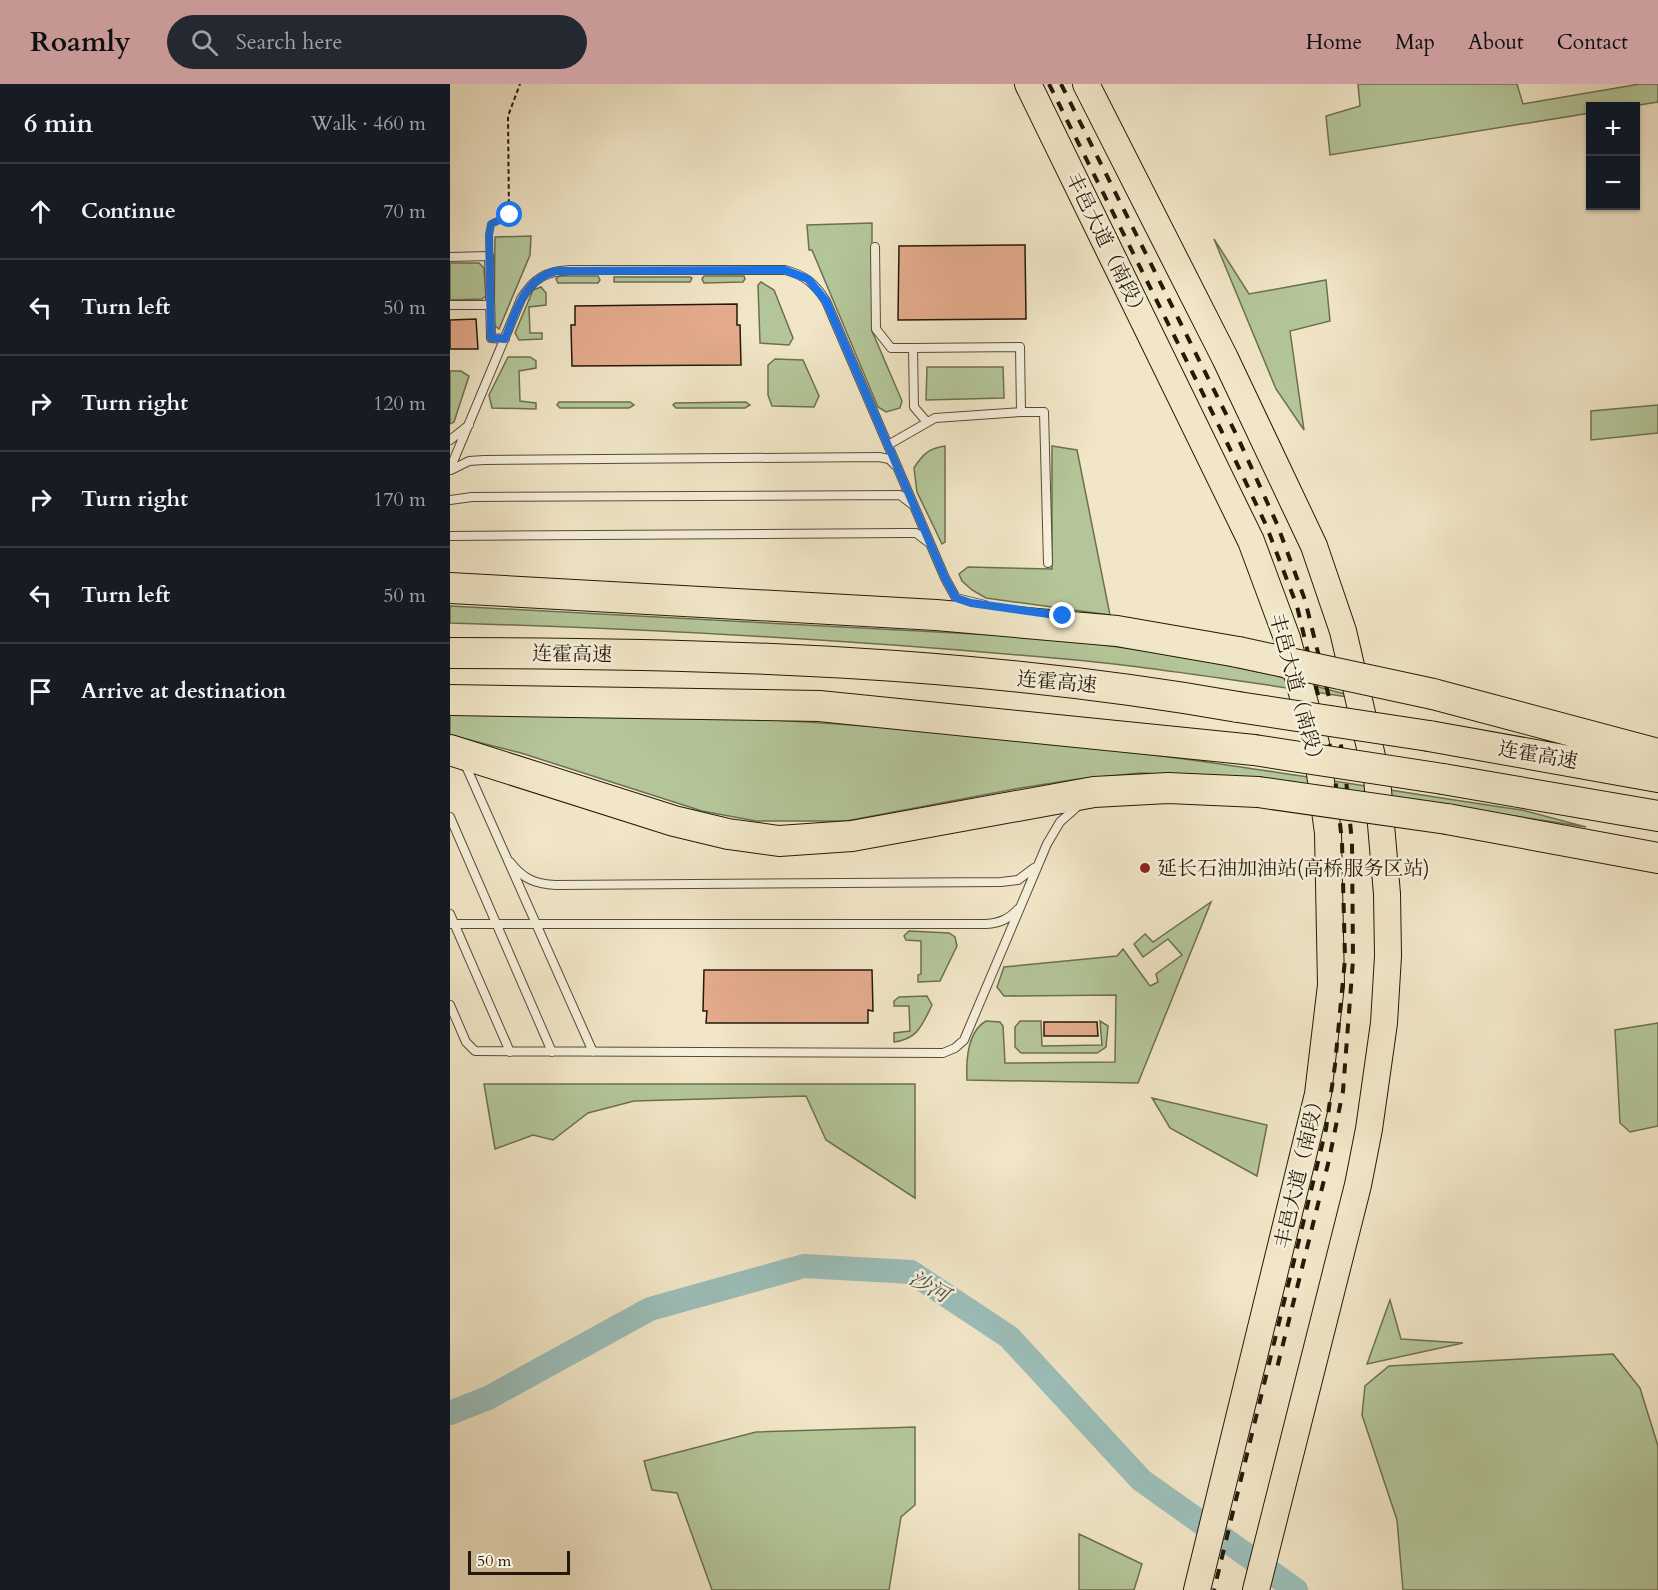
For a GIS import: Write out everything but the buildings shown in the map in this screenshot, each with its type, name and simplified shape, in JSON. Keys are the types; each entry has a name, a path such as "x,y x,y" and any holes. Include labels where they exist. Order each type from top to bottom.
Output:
{"highway":[{"path":"450,588 936,615 1146,636 1238,652 1433,694 1658,754"},
{"name":"连霍高速","path":"450,653 822,659 1137,689 1429,736 1658,777"},
{"name":"连霍高速","path":"450,700 819,706 1254,750 1443,779 1658,816"},
{"path":"450,750 674,821 779,841 852,836 1110,791 1168,788 1258,792 1447,819 1658,858"}],"main road":[{"name":"丰邑大道（南段）","path":"1028,84 1251,541 1287,638 1316,744 1328,833 1332,917 1331,985 1318,1094 1265,1319 1197,1590"},
{"path":"1086,84 1225,358 1314,546 1343,631 1377,778 1387,894 1388,956 1384,1023 1369,1129 1358,1185 1256,1590"}],"lane":[{"path":"875,247 876,329 891,348 1020,347 1021,412"},
{"path":"450,257 489,256 491,338 505,339"},
{"path":"450,470 529,286 544,273 556,271 785,270 799,273 817,287 826,301 932,548 956,598 994,606"},
{"path":"450,305 490,305"},
{"path":"914,348 914,407 927,422"},
{"path":"888,446 934,417 958,414 1044,412 1048,563"},
{"path":"450,440 469,424"},
{"path":"450,470 469,461 484,460 879,457 889,459 897,467"},
{"path":"450,500 472,496 900,495 915,507"},
{"path":"450,536 903,533 924,538 932,548"},
{"path":"1063,616 1124,627 1146,636"},
{"path":"450,750 460,757 471,771 593,1052"},
{"path":"450,1005 466,1042 475,1051 943,1053 955,1048 964,1040 1036,867 1060,822 1087,798 1110,791"},
{"path":"450,818 552,1052"},
{"path":"510,862 520,874 538,884 556,885 1001,882 1018,880 1036,867"},
{"path":"452,924 986,924 998,923 1011,916 1021,906"},
{"path":"450,914 452,924 510,1052"}],"path":[{"path":"489,256 491,224 510,215 508,116 520,84"}],"green space":[{"path":"1358,84 1517,84 1523,104 1640,84 1658,84 1658,102 1640,105 1640,102 1586,102 1586,114 1330,155 1326,116 1360,106"},
{"path":"872,223 872,331 902,401 900,408 886,412 878,407 812,250 809,250 807,225"},
{"path":"531,236 530,255 499,329 494,325 495,237"},
{"path":"1214,239 1249,294 1326,280 1330,321 1290,331 1304,430 1276,389"},
{"path":"450,263 479,263 484,268 486,296 482,299 450,300"},
{"path":"559,276 598,276 600,280 598,283 558,283 556,279"},
{"path":"704,276 744,276 745,279 743,282 704,283 702,279"},
{"path":"614,277 692,278 690,282 614,282"},
{"path":"761,282 774,290 793,338 789,345 760,343 758,285"},
{"path":"541,287 546,293 546,305 529,307 530,333 542,333 542,339 519,340 515,333 533,290"},
{"path":"508,357 530,357 536,361 536,368 519,371 520,401 536,403 536,409 492,408 489,395"},
{"path":"775,359 803,360 819,396 814,407 772,406 768,395 768,365"},
{"path":"927,367 1003,367 1004,398 926,400"},
{"path":"450,371 461,371 469,376 454,422 450,424"},
{"path":"559,402 630,402 634,405 629,408 560,408 557,405"},
{"path":"746,402 750,405 745,408 676,408 673,405 675,403"},
{"path":"1658,405 1658,433 1591,440 1591,411"},
{"path":"945,446 945,542 942,544 917,492 914,468 926,453"},
{"path":"1052,446 1077,450 1110,615 986,598 972,590 962,581 959,574 968,567 1052,569"},
{"path":"450,606 1049,638 1173,654 1273,675 1364,699 1148,668 998,653 763,637 450,623"},
{"path":"450,707 769,720 1008,738 1142,753 1522,810 1586,827 1287,781 1141,773 1078,779 1015,789 846,821 756,821 702,811 521,753 450,735"},
{"path":"1211,902 1138,1083 967,1080 971,1039 986,1021 1000,1022 1003,1026 1005,1063 1115,1062 1116,995 1004,996 997,987 1004,967 1117,956 1123,949 1150,986 1158,982 1156,974 1182,955 1168,939 1143,957 1134,944 1145,934 1153,942"},
{"path":"909,931 949,933 955,937 957,946 940,981 918,982 918,975 921,974 921,941 906,940 904,936"},
{"path":"927,996 932,1005 918,1030 909,1038 894,1042 894,1033 910,1031 909,1006 894,1006 894,1001 899,997"},
{"path":"1020,1021 1041,1021 1042,1046 1102,1045 1100,1021 1108,1026 1106,1047 1097,1053 1021,1053 1015,1047 1015,1027"},
{"path":"1658,1023 1658,1126 1630,1132 1620,1123 1615,1030"},
{"path":"484,1084 915,1084 915,1198 826,1140 806,1096 634,1101 588,1113 553,1140 533,1135 495,1149"},
{"path":"1152,1098 1267,1125 1257,1176 1170,1128"},
{"path":"1390,1300 1401,1339 1463,1343 1367,1364"},
{"path":"1613,1354 1640,1388 1658,1446 1658,1590 1403,1590 1397,1520 1362,1415 1365,1386 1389,1366"},
{"path":"915,1427 915,1505 901,1517 889,1590 712,1590 677,1493 652,1490 644,1461 756,1432"},
{"path":"1079,1534 1142,1564 1134,1590 1079,1590"}],"waterway":[{"name":"沙河","path":"450,1413 488,1398 650,1309 804,1266 911,1272 1009,1337 1141,1480 1296,1590"}],"railway":[{"path":"1049,84 1266,525 1297,606 1333,759 1342,842 1345,959 1335,1065 1326,1129 1214,1590"},
{"path":"1061,84 1238,438 1277,524 1305,600 1344,758 1352,843 1353,960 1343,1091 1329,1160 1276,1372"}],"place":[{"name":"延长石油加油站(高桥服务区站)","path":"1145,868"}],"route":[{"path":"510,215 491,224 489,235 491,338 505,339 521,299 529,286 544,273 571,270 785,270 799,273 808,279 817,287 826,301 945,578 956,598 971,603 1063,616"}]}
